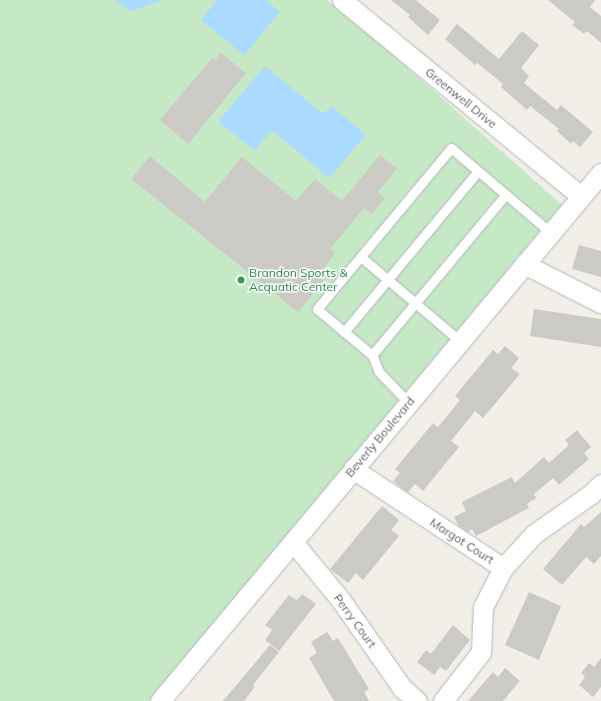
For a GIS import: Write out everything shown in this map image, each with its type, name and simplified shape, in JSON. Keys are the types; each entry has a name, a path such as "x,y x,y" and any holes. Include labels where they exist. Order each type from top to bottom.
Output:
{"street":[{"name":"Greenwell Drive","path":"342,0 580,196"},
{"name":"Beverly Boulevard","path":"160,701 580,196 601,173"},
{"path":"524,264 601,303"},
{"name":"Margot Court","path":"353,469 503,568 534,534 591,494 601,484"},
{"name":"Perry Court","path":"293,542 340,599 402,688 417,701"},
{"path":"443,701 481,652 483,606 503,568"}],"lane":[{"path":"408,402 379,372 372,355 317,309 451,148 550,232"},
{"path":"344,332 478,171"},
{"path":"372,355 506,194"},
{"path":"361,257 460,341"}],"green space":[{"name":"Brandon Sports & Acquatic Center","path":"0,0 327,0 382,45 562,205 149,701 0,701"}],"water":[{"path":"115,0 162,0 131,11"},
{"path":"217,0 265,0 280,12 244,55 201,20"},
{"path":"265,66 323,114 331,106 366,135 329,178 272,130 255,150 218,122"}],"building":[{"path":"391,0 416,0 440,20 428,35 408,17 410,15"},
{"path":"548,0 595,0 590,7 601,16 601,43 587,31 584,34 572,25 575,22"},
{"path":"457,24 499,59 522,31 539,45 521,68 529,76 524,83 557,110 561,105 593,132 580,147 573,141 571,144 557,131 559,129 530,106 527,110 501,87 503,84 477,63 475,65 445,39"},
{"path":"221,53 246,73 188,144 160,120 212,58 215,60"},
{"path":"380,155 397,168 378,192 385,198 372,214 364,208 330,249 335,253 321,272 327,277 298,312 131,179 150,156 205,202 242,157 296,201 315,179 342,201"},
{"path":"579,245 601,251 601,277 572,269"},
{"path":"534,309 601,319 601,347 530,336"},
{"path":"505,346 519,358 511,368 520,374 483,418 475,411 451,441 459,447 423,491 415,484 408,492 399,486 393,481 400,473 395,469 433,423 438,427 460,400 455,396 493,350 498,354"},
{"path":"577,430 591,447 584,453 589,459 559,485 553,478 534,494 536,498 527,504 529,508 476,536 472,529 468,532 459,526 454,517 466,511 462,502 512,477 515,483 544,457 549,463 569,445 565,440"},
{"path":"382,506 399,520 391,530 399,536 363,580 356,573 348,583 330,569"},
{"path":"601,512 601,556 594,564 586,557 562,585 543,569 581,524 584,527"},
{"path":"529,592 561,606 539,660 505,645"},
{"path":"302,594 316,604 279,651 265,640 272,630 265,625 289,595 297,600"},
{"path":"453,625 470,640 446,671 440,667 434,675 417,662 426,650 431,654"},
{"path":"327,632 333,641 338,638 369,689 364,692 369,701 334,701 309,658 317,653 311,642"},
{"path":"270,645 279,652 253,685 255,687 244,701 223,701"},
{"path":"601,658 601,687 593,697 579,685 585,677 581,673 589,663 594,667"},
{"path":"505,668 520,681 503,701 468,701 493,672 498,677"}],"place":[{"name":"Brandon Sports & Acquatic Center","path":"241,280"}]}
